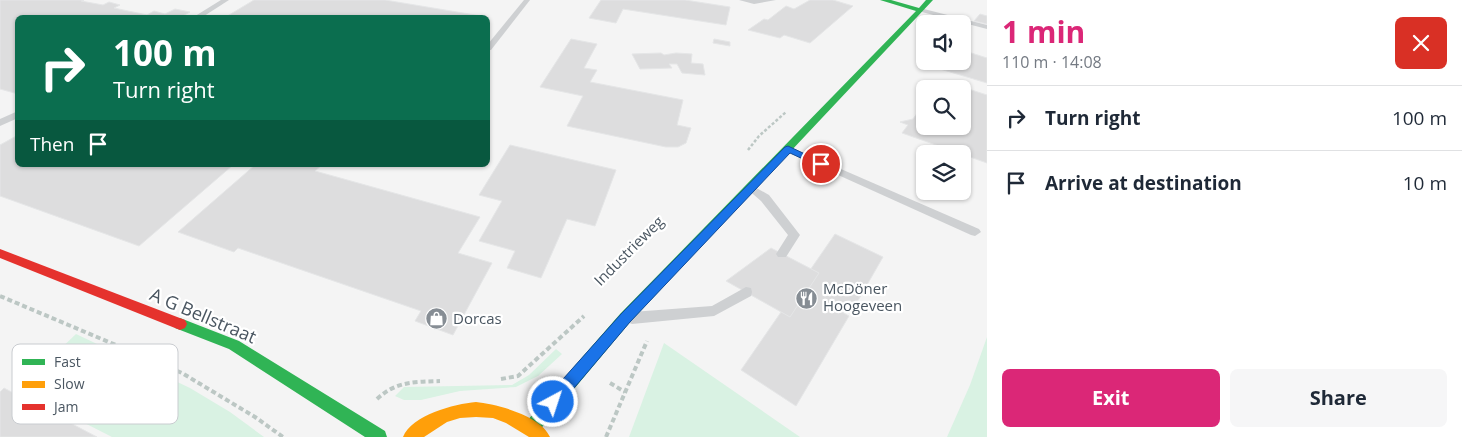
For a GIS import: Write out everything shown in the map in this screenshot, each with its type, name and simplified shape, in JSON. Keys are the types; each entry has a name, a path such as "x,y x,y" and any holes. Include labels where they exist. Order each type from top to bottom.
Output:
{"street":[{"path":"883,0 920,10"},
{"path":"532,427 625,318 930,0"},
{"name":"A G Bellstraat","path":"0,253 234,344 379,437"},
{"path":"410,437 417,430 439,416 462,409 487,408 510,414 532,427 542,437"}],"lane":[{"path":"200,15 226,0"},
{"path":"490,46 527,0"},
{"path":"742,0 754,2 773,0"},
{"path":"920,10 987,27"},
{"path":"0,123 15,116"},
{"path":"788,149 976,232"},
{"path":"750,188 765,198 794,235 782,254"},
{"path":"625,318 714,311 746,292"}],"path":[{"path":"745,155 754,142 788,110"},
{"path":"0,296 113,344"},
{"path":"494,380 518,376 587,313"},
{"path":"178,371 255,417 283,437"},
{"path":"356,422 392,386 407,383 446,381"}],"green space":[{"path":"76,334 97,344 65,344"},
{"path":"987,337 987,437 947,437 970,385"},
{"path":"664,343 800,437 629,437"},
{"path":"556,349 562,354 538,376 516,387 460,391 421,400 404,400 395,396 404,387 512,385 529,375"},
{"path":"178,382 230,412 264,437 112,437 87,424 178,424"}],"building":[{"path":"0,0 84,0 81,1 103,5 109,2 120,5 114,8 147,15 15,15 15,93 0,89"},
{"path":"254,0 385,0 475,15 229,15"},
{"path":"601,0 685,0 730,7 726,25 623,9 616,23 589,18"},
{"path":"810,0 833,0 853,6 810,43 784,35 780,38 748,30 764,19 768,20 786,6 794,9"},
{"path":"175,9 190,12 184,15 147,15 154,11 165,14"},
{"path":"980,14 987,16 987,24 974,21"},
{"path":"571,39 597,44 584,68 597,70 590,82 683,100 677,125 691,128 686,143 678,147 666,147 567,126 583,96 540,87"},
{"path":"714,39 730,42 730,46 713,43"},
{"path":"661,53 664,55 676,53 692,54 691,63 703,64 705,75 682,73 677,64 669,64 672,68 640,69 632,54"},
{"path":"971,53 987,58 987,83 943,70 971,70"},
{"path":"971,90 987,95 987,163 971,157 971,145 936,145 902,133 908,125 900,122 913,119 916,115 916,135 971,135"},
{"path":"15,137 15,167 231,167 139,246 0,196 0,145"},
{"path":"510,145 616,170 595,226 567,219 541,278 507,268 515,251 479,241 502,201 479,195"},
{"path":"253,167 320,167 315,171 480,217 458,253 492,263 453,335 415,321 421,311 238,248 234,252 178,232"},
{"path":"835,234 883,257 856,304 849,300 842,312 849,316 796,406 741,370"},
{"path":"771,248 819,273 790,317 726,281"},
{"path":"4,388 12,392 12,424 72,424 97,437 0,437 0,392"}],"traffic: fast":[{"path":"883,0 920,10"},
{"path":"532,427 625,318 930,0"},
{"path":"180,324 234,345 379,437"}],"traffic: slow":[{"path":"411,437 443,416 476,409 493,411 509,416 526,425 542,437"}],"traffic: jam":[{"path":"0,253 180,324"}],"place":[{"name":"McDöner Hoogeveen","path":"807,298"},
{"name":"Dorcas","path":"437,319"}],"route":[{"path":"553,402 625,318 788,149 821,164"}]}
